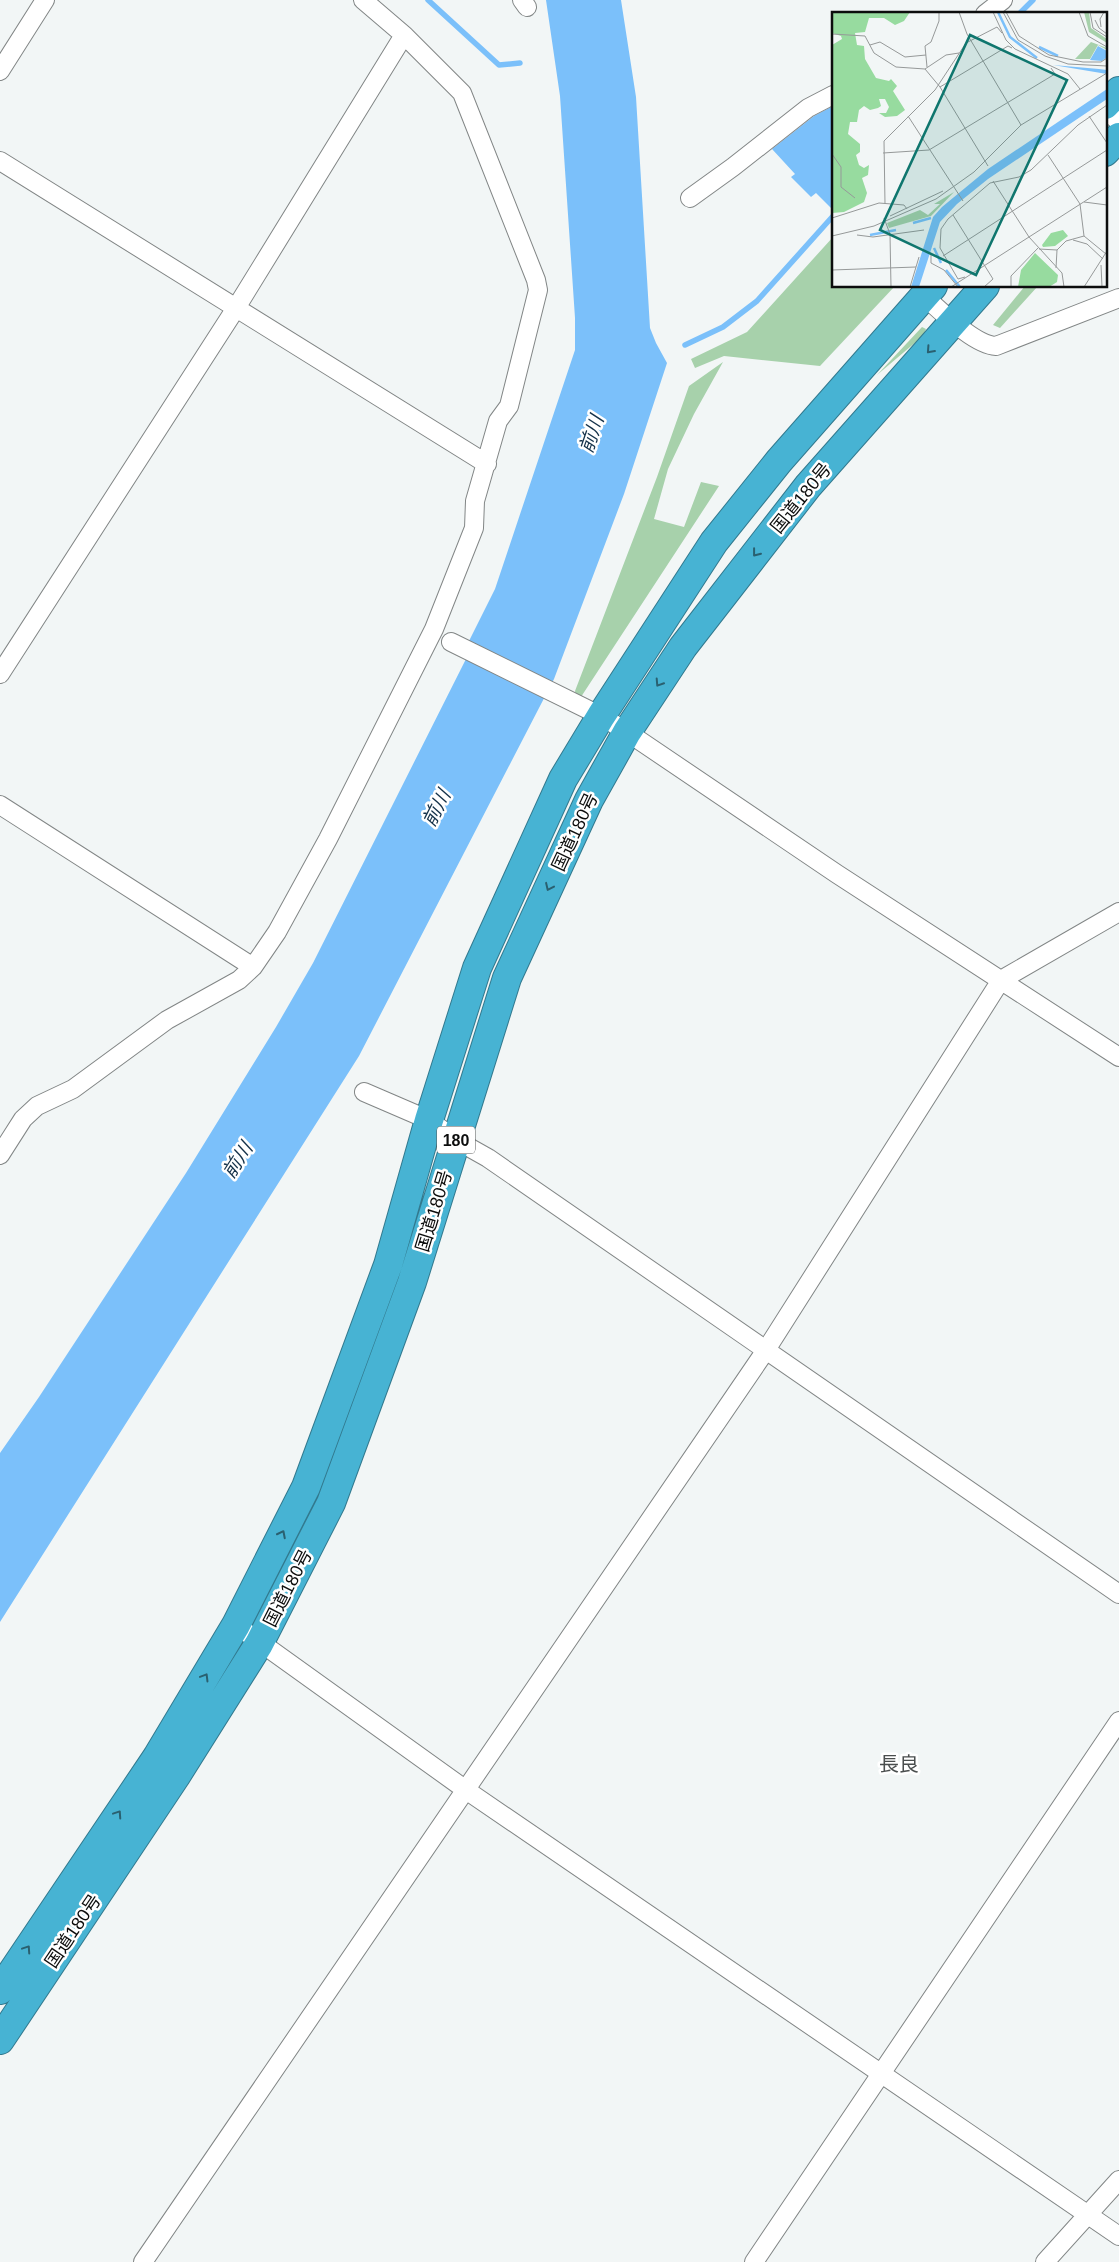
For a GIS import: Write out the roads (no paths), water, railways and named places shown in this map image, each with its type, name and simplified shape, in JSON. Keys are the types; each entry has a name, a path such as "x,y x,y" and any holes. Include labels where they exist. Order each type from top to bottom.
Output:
{"highway":[{"path":"1106,104 1119,91"},
{"path":"1106,151 1119,137"},
{"name":"国道180号","path":"0,2040 176,1776 259,1644 331,1503 412,1282 507,978 589,800 627,732 683,647 808,486 955,323 983,288"},
{"name":"国道180号","path":"0,1990 157,1757 236,1626 306,1487 388,1265 429,1120 477,968 564,779 601,716 714,542 779,461 928,291"}],"street":[{"path":"0,71 45,0"},
{"path":"0,1155 23,1119 37,1106 73,1090 167,1020 239,980 253,967 277,932 328,839 434,629 474,528 475,501 498,421 509,406 538,290 536,280 468,104 462,93 404,36 363,0"},
{"path":"989,12 1004,5"},
{"path":"0,674 236,308 404,36"},
{"path":"690,198 808,108 832,96"},
{"path":"1106,110 1119,122"},
{"path":"0,162 487,464"},
{"path":"928,291 955,323 987,346 996,346 1119,298"},
{"path":"454,643 601,716 627,732 837,874 1119,1057"},
{"path":"0,805 253,967"},
{"path":"143,2262 766,1350 1001,980 1119,912"},
{"path":"364,1092 429,1120 456,1140 488,1158 1119,1594"},
{"path":"236,1626 466,1790 1119,2236"},
{"path":"754,2262 1119,1721"},
{"path":"1046,2262 1119,2180"}],"water":[{"name":"前川","path":"546,0 621,0 636,97 650,328 667,363 624,494 554,679 359,1056 0,1622 0,1453 186,1173 313,963 468,655 467,645 495,589 575,350 575,318 560,96"},
{"path":"832,107 832,209 816,193 811,197 791,177 795,174 772,149 814,116"}],"waterway":[{"path":"428,0 499,65 520,63"},
{"path":"1021,12 1033,0"},
{"path":"685,345 723,327 757,301 832,217"}],"district":[{"name":"長良","path":"899,1764"}]}
